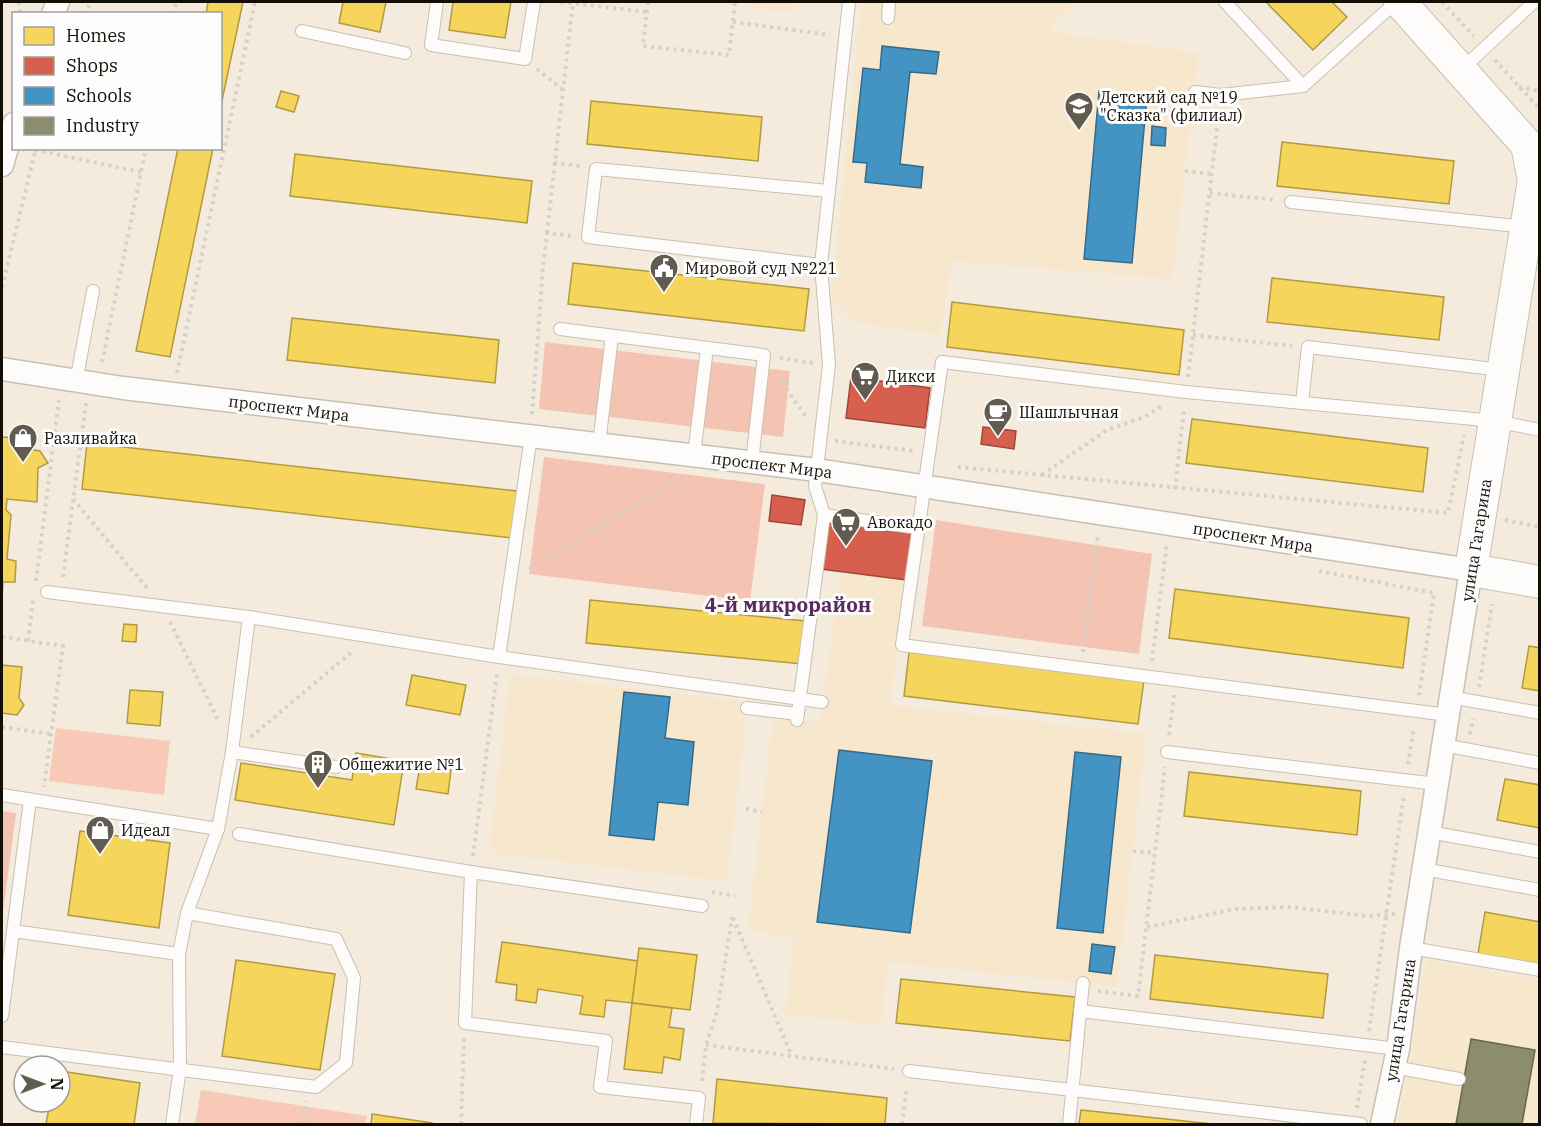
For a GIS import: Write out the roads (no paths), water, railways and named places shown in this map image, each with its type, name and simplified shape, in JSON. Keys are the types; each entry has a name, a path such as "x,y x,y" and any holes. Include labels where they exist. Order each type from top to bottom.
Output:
{"street":[{"name":"улица Гагарина","path":"1382,1125 1396,1058 1416,910 1534,180 1527,145 1398,2"},
{"path":"2,165 12,131"},
{"name":"проспект Мира","path":"2,369 87,390 172,394 599,444 692,464 752,462 817,470 927,468 1539,582"}],"lane":[{"path":"437,2 431,45 525,59 534,2"},
{"path":"747,708 797,717 824,515 815,486 829,365 821,265 849,2"},
{"path":"888,18 889,2"},
{"path":"1225,2 1303,86"},
{"path":"1195,92 1221,95 1303,86 1398,2"},
{"path":"1461,70 1534,2"},
{"path":"302,32 405,53"},
{"path":"821,265 588,237 596,169 829,191"},
{"path":"1291,202 1527,227"},
{"path":"87,390 93,291"},
{"path":"560,329 764,356 752,462"},
{"path":"599,444 612,336"},
{"path":"1302,403 1308,347 1503,370"},
{"path":"692,464 707,348"},
{"path":"1539,430 1495,421 1186,392 942,362 902,645 1417,711 1449,706 1539,713"},
{"path":"499,657 531,436"},
{"path":"824,515 918,528"},
{"path":"47,592 249,617 499,657 822,702"},
{"path":"172,1125 180,1070 179,954 187,913 218,829 232,752 249,617"},
{"path":"1443,746 1539,764"},
{"path":"232,752 336,767"},
{"path":"1167,753 1437,784"},
{"path":"2,795 218,829"},
{"path":"2,1016 13,931 36,801"},
{"path":"1429,832 1539,852"},
{"path":"239,834 471,872 702,906"},
{"path":"1423,869 1539,890"},
{"path":"471,872 465,1023 606,1041 600,1087 699,1098 696,1125"},
{"path":"2,1047 316,1087 346,1063 354,978 336,939 187,913"},
{"path":"13,931 179,954"},
{"path":"1411,948 1539,970"},
{"path":"1069,1125 1083,986"},
{"path":"1080,1011 1367,1045 1396,1058 1459,1079"},
{"path":"909,1071 1360,1125"}],"place":[{"name":"Детский сад №19 \"Сказка\" (филиал)","path":"1079,132"},
{"name":"Мировой суд №221","path":"664,294"},
{"name":"Дикси","path":"865,402"},
{"name":"Шашлычная","path":"998,438"},
{"name":"Разливайка","path":"23,464"},
{"name":"Авокадо","path":"846,548"},
{"name":"Общежитие №1","path":"318,790"},
{"name":"Идеал","path":"100,856"}],"district":[{"name":"4-й микрорайон","path":"788,604"}]}
